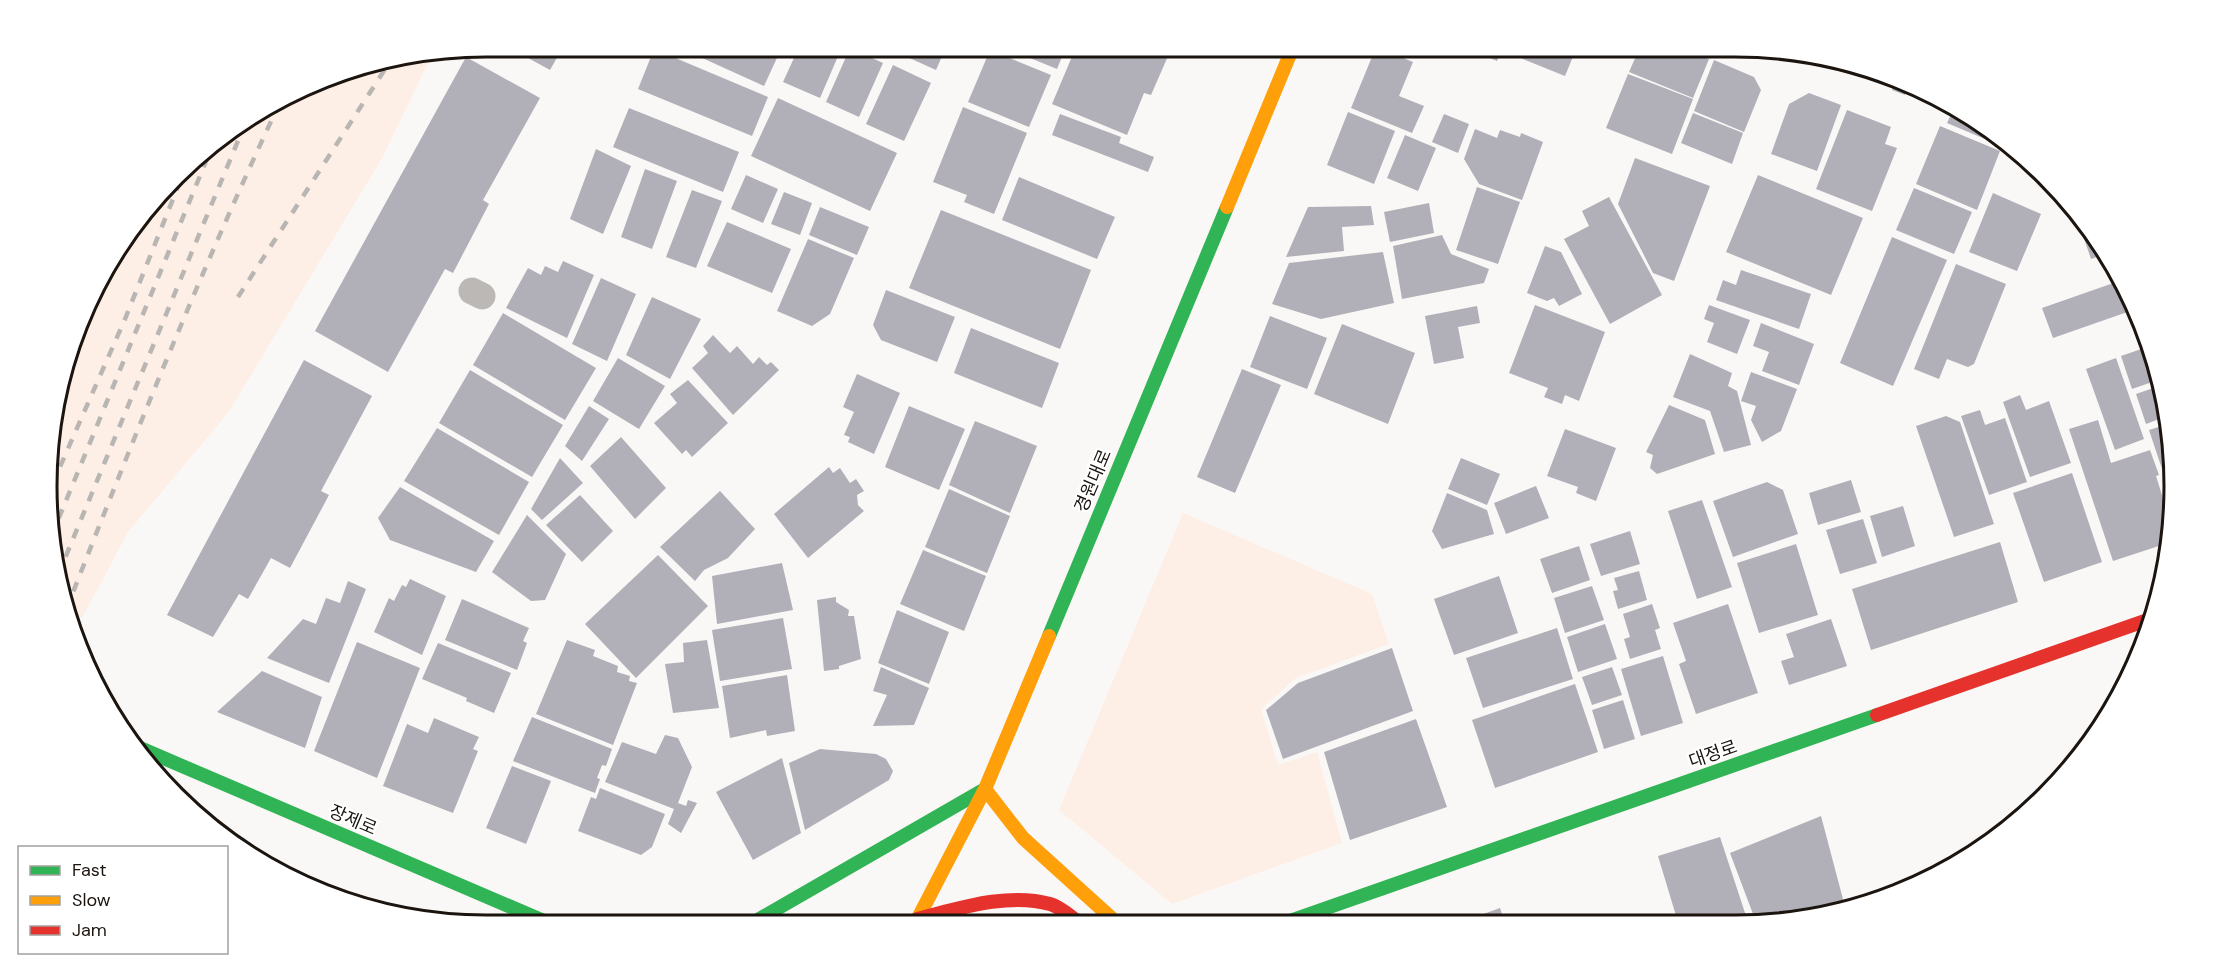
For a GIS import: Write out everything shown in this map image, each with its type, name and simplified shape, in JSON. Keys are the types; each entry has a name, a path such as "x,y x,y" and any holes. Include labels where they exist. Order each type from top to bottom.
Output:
{"street":[{"name":"경원대로","path":"921,915 985,789 1288,57"},
{"name":"대정로","path":"1307,915 2142,622"},
{"name":"장제로","path":"150,752 530,915"},
{"path":"766,915 985,789 1023,838 1108,915"},
{"path":"944,915 974,906 1012,902 1050,904 1067,915"}],"shaded area":[{"path":"429,61 381,160 228,413 128,532 82,618 78,616 65,570 58,514 58,458 65,402 80,348 114,271 163,203 203,163 248,129 296,101 348,80 402,65"},
{"path":"1183,513 1372,594 1389,644 1296,678 1261,709 1278,765 1317,752 1342,843 1172,904 1059,810"}],"building":[{"path":"526,57 557,57 550,70"},
{"path":"651,57 673,57 768,97 752,136 638,89"},
{"path":"700,57 777,57 764,86"},
{"path":"794,57 838,57 820,98 783,82"},
{"path":"846,57 870,57 883,63 859,117 826,102"},
{"path":"907,57 942,57 936,70"},
{"path":"987,57 1007,57 1051,75 1029,127 968,102"},
{"path":"1028,57 1062,57 1057,69"},
{"path":"1072,57 1168,57 1151,95 1144,93 1127,135 1052,104"},
{"path":"1372,57 1401,57 1413,62 1399,96 1424,106 1412,133 1351,108"},
{"path":"1487,57 1499,57 1497,61"},
{"path":"1518,57 1573,57 1565,76"},
{"path":"1636,57 1704,57 1709,59 1693,98 1629,72"},
{"path":"466,58 540,98 483,200 489,204 453,273 445,269 388,372 315,331"},
{"path":"1714,60 1754,77 1761,90 1744,132 1694,111"},
{"path":"893,65 931,83 904,141 866,124"},
{"path":"1628,74 1693,99 1672,154 1606,128"},
{"path":"1893,88 1906,93 1905,95 1892,90"},
{"path":"1809,93 1841,105 1817,171 1771,154 1789,104"},
{"path":"778,98 897,153 870,211 751,156"},
{"path":"963,107 1027,133 994,214 964,202 967,195 933,182"},
{"path":"629,108 739,152 723,192 613,147"},
{"path":"1847,110 1891,127 1885,144 1897,148 1872,211 1816,189"},
{"path":"1348,112 1395,131 1374,184 1327,165"},
{"path":"1693,113 1743,133 1732,164 1681,143"},
{"path":"1060,114 1121,137 1119,143 1154,157 1148,172 1052,135"},
{"path":"1444,114 1469,124 1458,153 1432,142"},
{"path":"1951,115 1989,141 1947,123"},
{"path":"1940,126 2000,151 1977,210 1916,184"},
{"path":"1475,129 1497,138 1500,130 1520,137 1521,133 1543,142 1522,200 1479,184 1464,159"},
{"path":"1405,135 1436,148 1418,191 1387,178"},
{"path":"596,149 631,166 603,234 570,219"},
{"path":"1635,158 1710,186 1674,281 1653,273 1618,204"},
{"path":"645,169 677,181 652,249 621,237"},
{"path":"746,175 778,189 763,223 731,209"},
{"path":"1758,175 1863,218 1831,295 1726,252"},
{"path":"1019,177 1115,217 1097,259 1002,220"},
{"path":"1477,187 1520,202 1498,264 1456,250"},
{"path":"1914,188 1972,212 1954,254 1896,230"},
{"path":"692,190 722,201 696,268 666,257"},
{"path":"784,192 812,203 800,235 771,224"},
{"path":"1993,193 2041,214 2017,271 1969,252"},
{"path":"1609,197 1662,295 1610,324 1564,239 1589,226 1582,211"},
{"path":"1429,203 1434,233 1390,242 1384,212"},
{"path":"1371,206 1374,225 1342,227 1344,251 1286,257 1308,207"},
{"path":"820,207 869,227 857,255 809,235"},
{"path":"941,210 1091,270 1060,349 909,288"},
{"path":"727,222 791,249 772,293 707,266"},
{"path":"1442,235 1451,254 1489,269 1484,283 1402,299 1393,246"},
{"path":"2083,236 2098,257 2091,259"},
{"path":"1892,237 1947,260 1893,386 1840,363"},
{"path":"808,239 854,258 830,314 812,326 777,311"},
{"path":"1545,246 1561,252 1582,294 1559,306 1554,298 1547,301 1527,293"},
{"path":"1383,252 1394,303 1321,319 1272,304 1289,263"},
{"path":"563,261 594,275 567,338 506,308 528,268 541,275 545,266 558,272"},
{"path":"1956,264 2006,284 1974,364 1968,367 1947,359 1939,379 1914,369"},
{"path":"1741,270 1811,294 1799,329 1716,300 1723,280 1736,285"},
{"path":"601,278 636,294 607,361 572,344"},
{"path":"2113,283 2127,312 2053,338 2042,308"},
{"path":"886,290 955,317 937,362 881,340 873,325"},
{"path":"652,297 701,319 670,379 626,355"},
{"path":"1535,305 1605,332 1579,401 1565,395 1562,404 1544,397 1548,388 1509,373"},
{"path":"1709,305 1750,320 1737,354 1707,342 1714,323 1704,319"},
{"path":"1477,306 1480,323 1458,327 1464,358 1434,364 1425,316"},
{"path":"503,313 596,368 565,420 473,365"},
{"path":"1270,316 1327,338 1307,389 1250,367"},
{"path":"1761,323 1814,344 1799,385 1762,371 1769,352 1753,346"},
{"path":"1342,324 1415,353 1388,424 1314,394"},
{"path":"971,328 1059,363 1042,408 954,373"},
{"path":"713,335 730,353 737,346 753,364 759,357 767,365 771,362 779,370 733,415 692,368 708,353 703,346"},
{"path":"2141,349 2151,382 2132,389 2121,356"},
{"path":"1690,354 1732,373 1728,386 1737,391 1751,445 1724,452 1710,411 1673,397"},
{"path":"618,358 665,386 639,429 593,401"},
{"path":"2116,358 2144,439 2115,450 2086,369"},
{"path":"304,360 372,396 321,491 329,495 290,568 271,558 248,599 239,594 213,637 167,615"},
{"path":"1242,369 1281,385 1235,493 1197,477"},
{"path":"470,370 563,425 532,477 439,423"},
{"path":"1751,372 1797,389 1781,431 1762,442 1751,420 1756,406 1741,401"},
{"path":"857,374 900,393 874,454 848,442 850,437 844,435 854,412 843,407"},
{"path":"688,380 728,423 692,457 686,450 682,454 654,423 677,403 670,394"},
{"path":"2152,388 2158,419 2146,424 2136,394"},
{"path":"2020,395 2026,410 2049,401 2071,463 2030,477 2003,402"},
{"path":"1669,405 1705,420 1715,454 1657,474 1650,468 1653,455 1646,452"},
{"path":"589,406 609,419 582,461 565,446"},
{"path":"909,406 965,429 939,490 885,467"},
{"path":"1980,410 1985,425 2005,418 2027,482 1989,495 1961,416"},
{"path":"1946,416 1960,422 1994,524 1954,537 1916,426"},
{"path":"2098,420 2111,463 2150,450 2159,475 2156,476 2164,500 2159,546 2113,561 2069,429"},
{"path":"975,421 1037,446 1010,513 949,485"},
{"path":"2160,427 2163,472 2163,472 2149,430"},
{"path":"437,428 529,482 499,535 404,481"},
{"path":"1565,429 1616,448 1596,501 1576,493 1578,487 1547,476"},
{"path":"621,437 666,488 635,519 590,466"},
{"path":"560,458 583,483 542,520 531,509"},
{"path":"1461,458 1500,474 1487,505 1448,489"},
{"path":"829,467 833,473 840,468 850,483 856,479 864,491 857,495 858,505 864,511 808,558 774,514"},
{"path":"2072,473 2102,562 2044,582 2013,493"},
{"path":"1851,480 1861,512 1818,525 1809,493"},
{"path":"1767,482 1783,490 1798,534 1733,557 1713,501"},
{"path":"1536,486 1549,518 1506,534 1494,503"},
{"path":"400,487 494,541 476,572 390,540 378,518"},
{"path":"949,489 1010,516 987,573 925,547"},
{"path":"720,491 755,529 728,558 704,570 695,581 660,547"},
{"path":"1447,493 1487,510 1494,534 1442,549 1432,531"},
{"path":"580,495 613,531 582,562 546,525"},
{"path":"1702,500 1732,587 1697,599 1668,511"},
{"path":"1903,506 1915,546 1882,557 1870,516"},
{"path":"527,515 566,554 545,600 531,601 492,572"},
{"path":"1863,519 1877,563 1840,574 1826,530"},
{"path":"1630,531 1640,564 1601,576 1590,544"},
{"path":"2000,542 2018,602 1871,650 1852,589"},
{"path":"1796,544 1818,615 1759,633 1737,563"},
{"path":"1579,546 1590,580 1552,593 1540,559"},
{"path":"923,550 986,576 964,631 900,604"},
{"path":"658,555 708,606 636,678 585,624"},
{"path":"782,563 793,610 717,624 712,576"},
{"path":"1639,571 1647,600 1618,609 1613,591 1618,590 1614,578"},
{"path":"1499,576 1518,633 1454,655 1434,599"},
{"path":"410,579 446,596 422,655 374,632 389,598 394,601 402,585 406,587"},
{"path":"348,581 366,589 329,683 267,658 303,619 316,624 326,598 340,603"},
{"path":"1592,586 1604,620 1565,633 1554,598"},
{"path":"836,597 836,602 849,610 848,616 854,616 861,659 839,666 839,669 824,671 817,600"},
{"path":"462,599 529,628 523,641 527,643 517,670 445,640"},
{"path":"1652,604 1660,628 1655,630 1661,649 1630,659 1624,639 1630,637 1623,614"},
{"path":"1728,604 1758,693 1696,714 1679,664 1686,661 1673,623"},
{"path":"897,610 949,632 929,684 878,663"},
{"path":"783,618 792,669 720,681 712,630"},
{"path":"1831,619 1847,666 1789,685 1781,661 1794,657 1786,634"},
{"path":"1605,624 1617,659 1578,672 1567,637"},
{"path":"1557,628 1573,679 1483,708 1466,658"},
{"path":"567,640 595,650 593,656 618,666 617,672 630,676 629,681 637,683 613,745 536,714"},
{"path":"707,640 719,708 673,713 665,664 684,662 683,643"},
{"path":"357,642 420,668 377,778 314,751"},
{"path":"438,643 511,673 494,713 466,701 467,698 422,679"},
{"path":"1392,648 1413,711 1283,759 1266,710 1298,683"},
{"path":"1663,656 1683,723 1641,736 1621,669"},
{"path":"881,667 929,688 914,725 873,726 887,695 873,691"},
{"path":"1612,667 1622,695 1592,705 1582,677"},
{"path":"262,671 322,697 305,748 217,712"},
{"path":"787,675 795,731 767,736 766,730 730,738 722,686"},
{"path":"1575,684 1598,752 1495,788 1472,720"},
{"path":"1623,700 1635,739 1604,749 1592,710"},
{"path":"532,717 612,749 606,766 602,765 595,793 513,761"},
{"path":"434,718 479,737 473,749 478,751 453,813 383,786 407,724 428,733"},
{"path":"1416,719 1447,807 1350,840 1324,752"},
{"path":"665,735 678,738 692,767 678,803 686,806 688,800 697,803 681,833 668,824 674,809 605,782 622,742 656,754"},
{"path":"820,749 876,754 886,759 893,771 889,780 805,830 789,763"},
{"path":"782,758 801,833 753,860 716,792"},
{"path":"512,766 551,781 526,844 486,828"},
{"path":"600,788 665,814 652,847 641,855 578,831 591,797 596,799"},
{"path":"1821,816 1843,901 1819,907 1753,914 1730,853"},
{"path":"1720,837 1746,915 1676,915 1658,856"},
{"path":"1500,908 1502,915 1480,915"}],"railway":[{"path":"238,297 385,69"},
{"path":"72,596 170,352 224,224 276,112"},
{"path":"64,561 241,134"},
{"path":"59,519 206,160"},
{"path":"57,473 125,319 177,189"}],"traffic: fast":[{"path":"1049,636 1227,207"},
{"path":"1307,915 1877,715"},
{"path":"150,752 530,915"},
{"path":"766,915 985,789"}],"traffic: slow":[{"path":"1227,207 1289,57"},
{"path":"920,915 985,789 1049,636"},
{"path":"985,789 1023,838 1108,915"}],"traffic: jam":[{"path":"1877,715 2142,622"},
{"path":"933,915 983,903 1017,900 1054,905 1069,915"}]}
